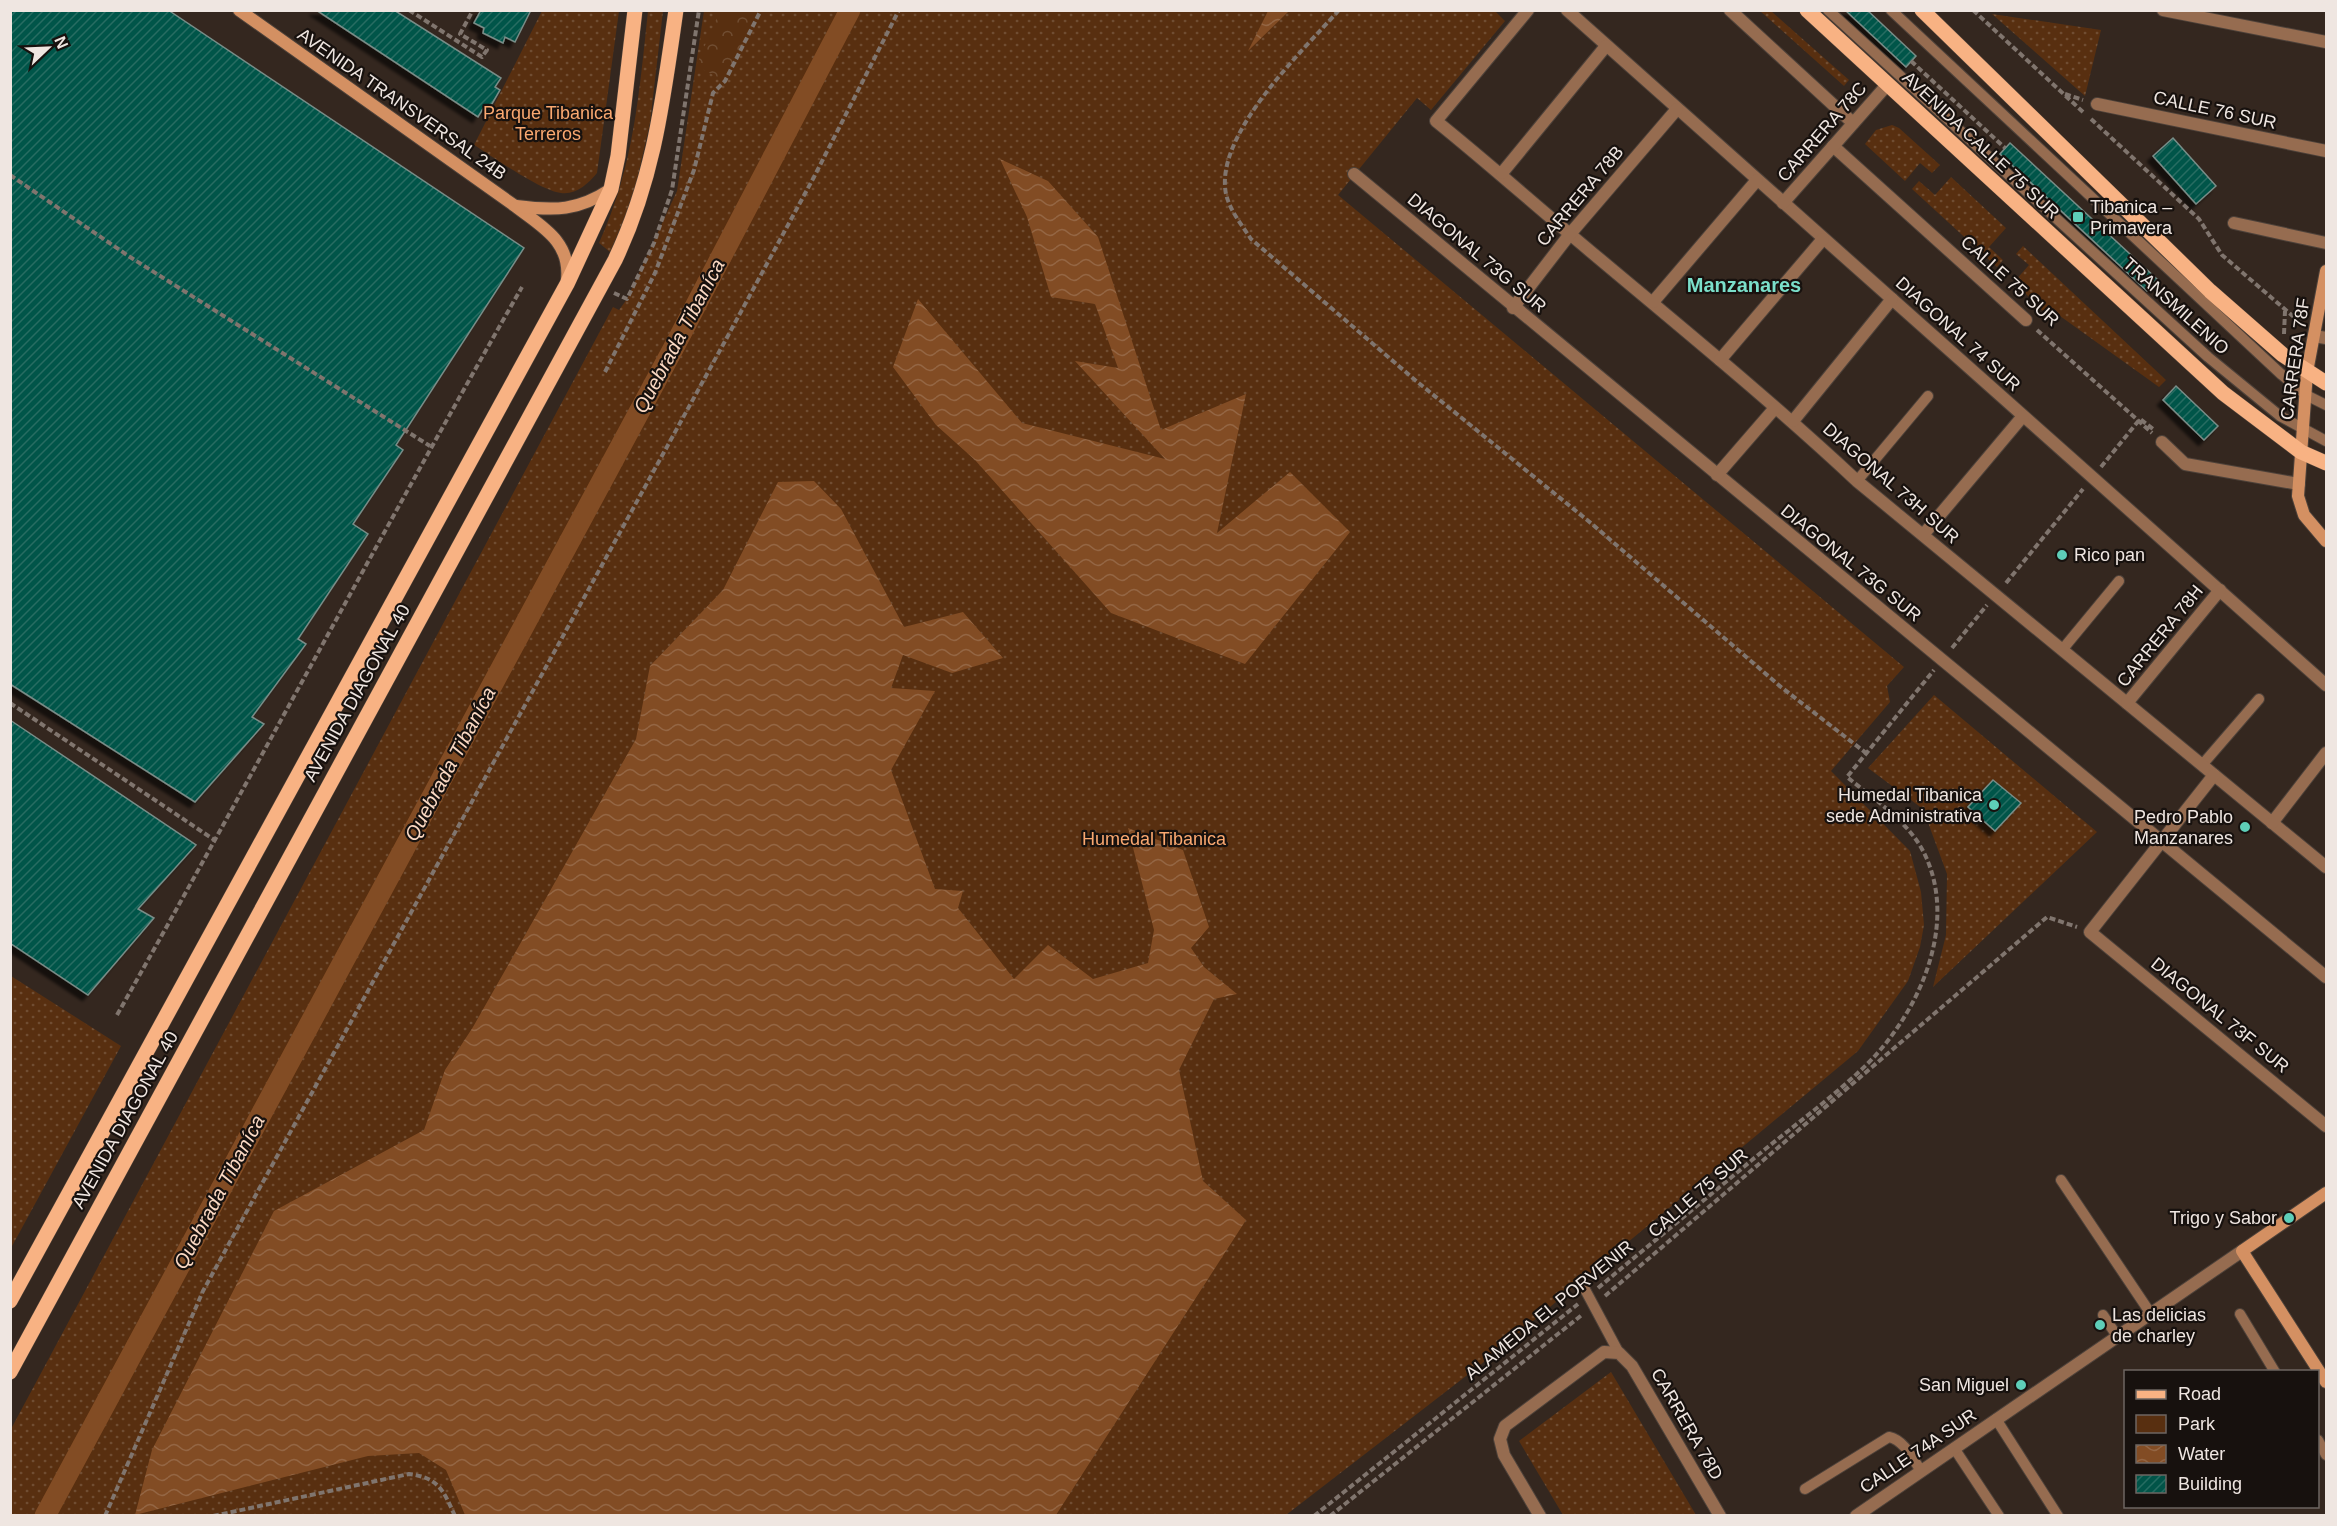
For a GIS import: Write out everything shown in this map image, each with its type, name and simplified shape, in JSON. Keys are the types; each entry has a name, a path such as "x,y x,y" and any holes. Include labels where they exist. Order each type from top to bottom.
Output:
{"main road":[{"name":"AVENIDA DIAGONAL 40","path":"10,1301 567,284 611,189 618,156 635,10"},
{"name":"AVENIDA DIAGONAL 40","path":"10,1372 632,226 648,177 661,113 676,10"},
{"name":"AVENIDA CALLE 75 SUR","path":"1807,10 2223,393 2301,452 2326,464"},
{"path":"1922,10 2210,291 2283,355 2326,383"}],"street":[{"name":"AVENIDA TRANSVERSAL 24B","path":"239,10 515,206 554,238 563,249 568,265 567,284"},
{"name":"DIAGONAL 73H SUR","path":"1528,10 1436,121 1502,173 1570,234 1793,421 1857,481 2326,867"},
{"name":"DIAGONAL 74 SUR","path":"1566,10 2326,685"},
{"path":"1730,10 1853,123"},
{"path":"2163,10 2326,42"},
{"path":"1502,173 1606,46"},
{"name":"CARRERA 78C","path":"1784,203 1887,85"},
{"name":"CALLE 76 SUR","path":"2097,104 2326,151"},
{"name":"CARRERA 78B","path":"1513,308 1570,234 1677,109"},
{"name":"CALLE 75 SUR","path":"1833,146 2026,320"},
{"name":"DIAGONAL 73G SUR","path":"1354,174 1513,308 2326,977"},
{"path":"1653,302 1757,180"},
{"name":"AVENIDA TRANSVERSAL 24B","path":"515,206 546,210 570,208 592,202 611,189"},
{"path":"2234,223 2326,243"},
{"path":"1720,360 1823,238"},
{"name":"CARRERA 78F","path":"2326,271 2320,337 2307,372 2299,484 2302,510 2326,541"},
{"path":"1793,421 1892,299"},
{"path":"1717,475 1775,408"},
{"path":"1923,536 2023,416"},
{"path":"2162,442 2185,464 2299,484"},
{"name":"CARRERA 78H","path":"2127,704 2220,590"},
{"path":"2272,823 2326,753"},
{"path":"2090,932 2214,775"},
{"name":"DIAGONAL 73F SUR","path":"2090,932 2326,1126"},
{"name":"CALLE 74A SUR","path":"1856,1515 2326,1193"},
{"path":"2242,1251 2318,1370"},
{"path":"1540,1515 1504,1455 1500,1439 1505,1426 1604,1352 1619,1353"},
{"name":"CARRERA 78D","path":"1619,1353 1632,1366 1720,1515"}],"lane":[{"name":"TRANSMILENIO","path":"1828,10 2208,357 2280,416 2326,441"},
{"name":"TRANSMILENIO","path":"1892,10 2306,395 2326,405"},
{"path":"1857,481 1928,396"},
{"path":"2062,650 2119,581"},
{"path":"2202,765 2259,699"},
{"path":"2061,1180 2151,1314"},
{"path":"1581,1282 1619,1353"},
{"path":"2240,1314 2274,1370"},
{"path":"2103,1315 2117,1336"},
{"path":"1996,1419 2058,1515"},
{"path":"1805,1490 1889,1437 1904,1447 1921,1471"},
{"path":"1954,1448 1999,1515"}],"path":[{"path":"409,10 482,57 486,50 460,34 473,10"},
{"path":"605,372 655,273 694,170 714,93 725,81 761,10"},
{"path":"105,1515 202,1291 730,333 814,177 899,10"},
{"path":"1339,10 1259,100 1229,154 1226,193 1234,214 1251,239 1415,380 1592,524 1781,687 1866,753"},
{"path":"1973,10 2199,219 2222,255 2285,310"},
{"path":"1911,62 2005,148"},
{"path":"10,175 130,257 430,446"},
{"path":"117,1015 216,841 430,446 522,287"},
{"name":"CALLE 75 SUR","path":"2026,320 2162,442"},
{"path":"10,703 216,841"},
{"name":"ALAMEDA EL PORVENIR","path":"1314,1515 1591,1301 1861,1070 1901,1022 1918,991 1932,955 1937,928 1934,878 1926,856 1915,838 1847,777"},
{"name":"CALLE 75 SUR","path":"1330,1515 1591,1301 2047,917 2090,932"},
{"path":"213,1515 409,1474 434,1480 444,1492 455,1515"}],"green space":[{"name":"Humedal Tibanica","path":"1494,10 1505,21 1431,110 1417,98 1338,195 1904,667 1887,686 1890,702 1831,771 1910,851 1921,892 1924,925 1920,947 1908,981 1858,1051 1479,1366 1286,1515 11,1516 11,1429 613,307 619,310 627,299 677,191 704,11"},
{"name":"Parque Tibanica Terreros","path":"542,11 619,11 597,173 581,188 566,193 552,191 517,173 474,145"},
{"path":"648,11 663,11 650,123 632,202 610,252 599,243 611,214 628,158 638,101"},
{"path":"720,11 761,11 725,81 696,66"},
{"path":"1760,11 1771,11 1849,80 1844,86"},
{"path":"1992,14 2101,30 2085,96"},
{"path":"1892,125 1899,128 1940,165 1932,173 1920,163 1905,181 1865,144 1876,130"},
{"path":"1951,177 2006,228 1989,247 2003,260 1997,267 1912,189 1919,181 1935,195"},
{"path":"2023,246 2166,380 2159,387 2060,316 2053,321 2014,282 2029,265 2016,254"},
{"path":"1934,695 2097,832 1933,987 1946,935 1947,874 1923,809 1868,768"},
{"path":"11,976 121,1046 11,1248"},
{"path":"1611,1372 1696,1515 1563,1515 1519,1441"}],"water":[{"path":"1268,11 1289,11 1248,51"},
{"path":"1000,159 1048,181 1098,237 1161,430 1246,394 1217,533 1290,472 1350,532 1245,664 1111,613 975,460 936,425 893,367 918,299 1022,423 1165,459 1075,361 1118,368 1095,304 1051,297 1027,217"},
{"path":"814,481 841,509 904,627 963,612 1003,658 952,673 903,655 891,688 935,691 891,770 935,889 963,891 958,908 1014,979 1048,945 1093,979 1148,963 1154,930 1128,828 1183,850 1209,927 1191,948 1204,967 1237,994 1214,999 1179,1070 1203,1181 1246,1220 1056,1515 465,1515 446,1470 419,1453 368,1456 135,1515 152,1450 274,1211 424,1130 445,1070 473,1027 636,739 650,666 723,590 778,482"}],"building":[{"path":"10,10 168,10 524,248 396,445 403,450 353,524 368,534 298,639 306,644 252,717 264,724 195,802 10,684"},
{"path":"316,10 394,10 501,78 495,87 500,90 489,109 484,107 478,117"},
{"path":"481,10 531,10 515,42 505,37 503,43 483,33 484,28 474,23"},
{"path":"1845,10 1867,10 1916,56 1906,67"},
{"path":"2173,138 2216,186 2196,204 2153,156"},
{"name":"Tibanica – Primavera","path":"2010,143 2157,279 2147,291 2000,154"},
{"path":"2176,386 2218,426 2204,440 2163,400"},
{"path":"10,720 196,845 138,909 154,918 88,995 10,943"},
{"name":"Humedal Tibanica sede Administrativa","path":"1993,780 2021,803 1995,831 1968,807"}],"waterway":[{"name":"Quebrada Tibaníca","path":"45,1516 673,349 850,10"}],"place":[{"name":"Tibanica – Primavera","path":"2078,217"},
{"name":"Rico pan","path":"2062,555"},
{"name":"Humedal Tibanica sede Administrativa","path":"1994,805"},
{"name":"Pedro Pablo Manzanares","path":"2245,827"},
{"name":"Trigo y Sabor","path":"2289,1218"},
{"name":"Las delicias de charley","path":"2100,1325"},
{"name":"San Miguel","path":"2021,1385"}],"district":[{"name":"Manzanares","path":"1744,285"}]}
